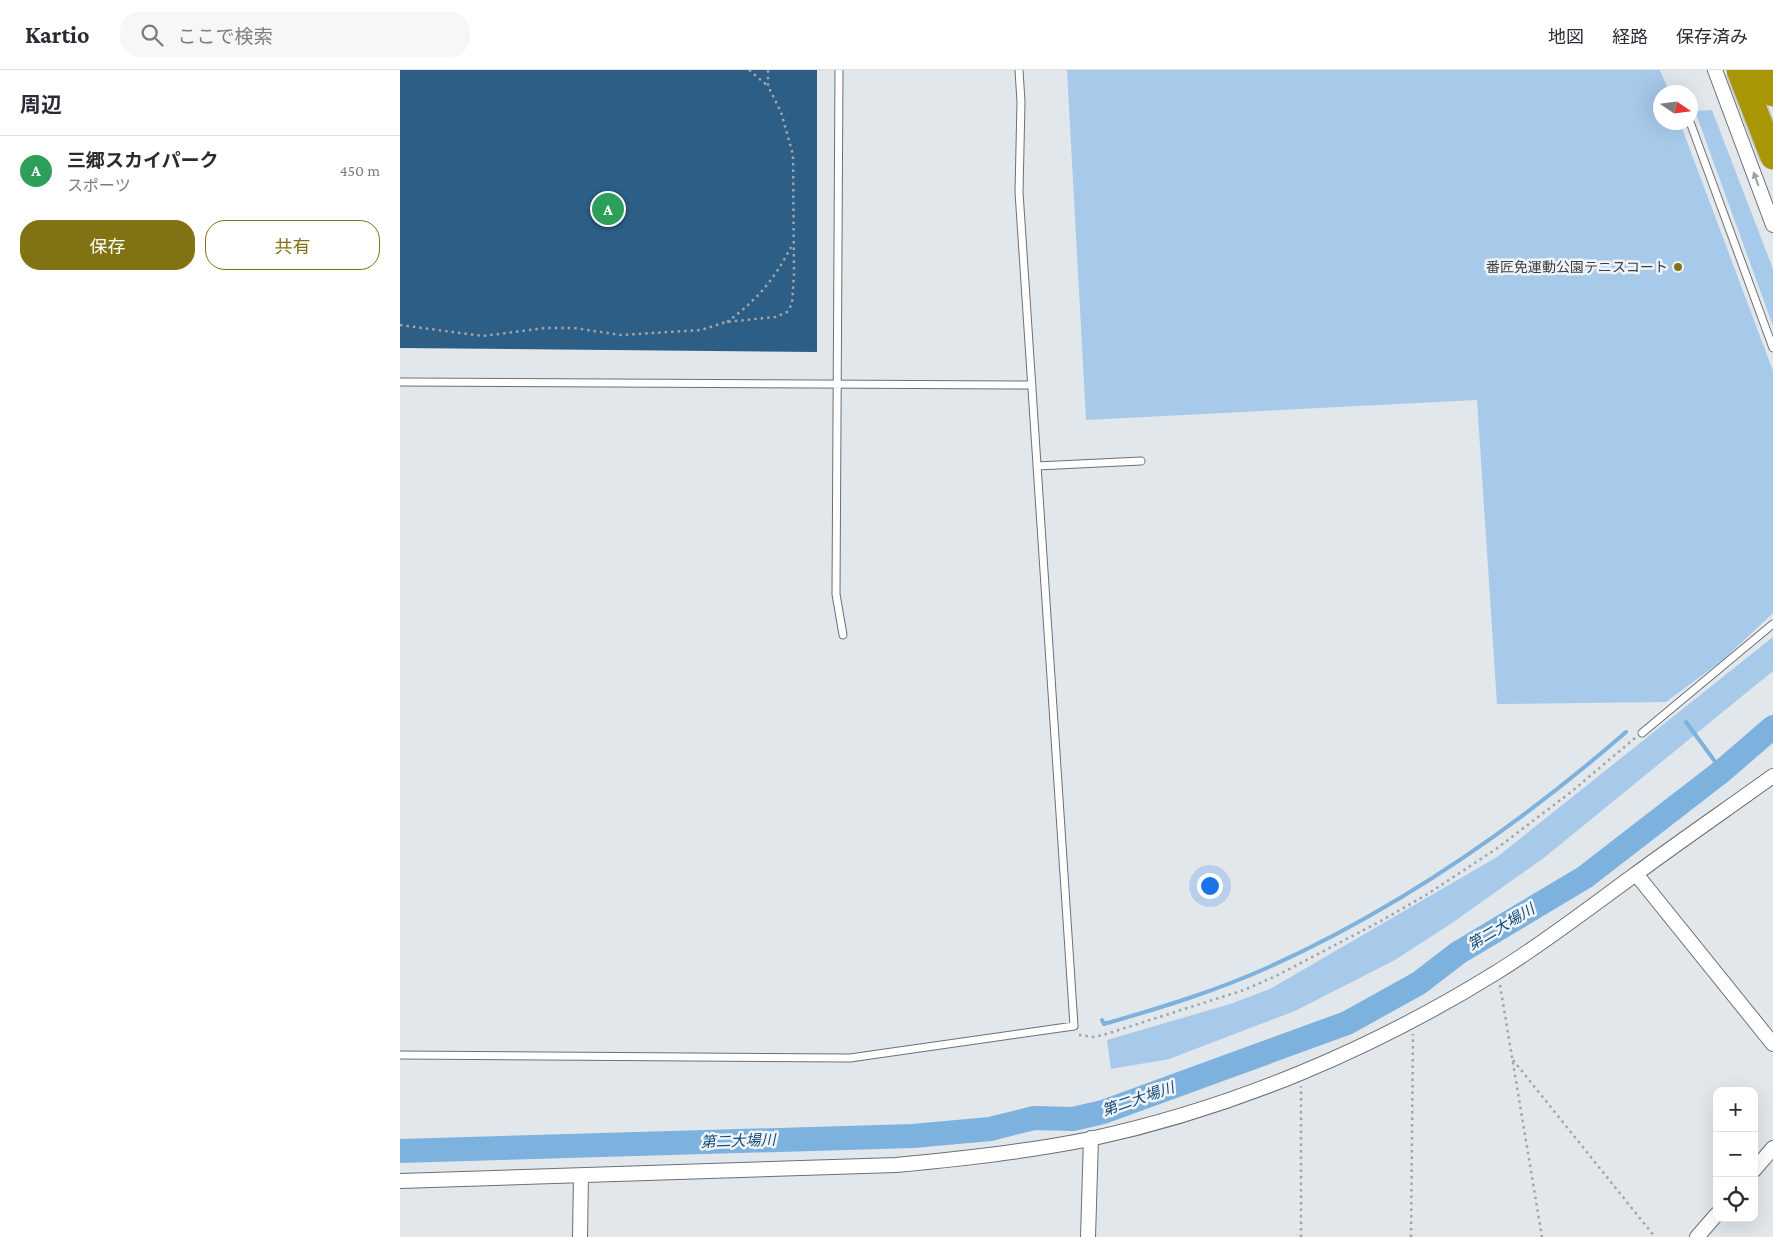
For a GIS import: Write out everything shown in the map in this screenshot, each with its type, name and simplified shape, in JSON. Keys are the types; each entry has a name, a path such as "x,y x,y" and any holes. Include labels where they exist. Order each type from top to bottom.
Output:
{"highway":[{"path":"1739,70 1773,157"},
{"path":"1763,70 1773,94"}],"street":[{"path":"1715,70 1773,225"},
{"path":"1725,95 1773,85"},
{"path":"400,1181 896,1165 970,1158 1091,1138 1210,1105 1302,1073 1413,1020 1498,972 1773,776"},
{"path":"1636,874 1773,1044"},
{"path":"1088,1237 1091,1138"},
{"path":"1758,1165 1773,1148"},
{"path":"580,1237 581,1176"},
{"path":"1697,1237 1713,1219"}],"lane":[{"path":"839,70 836,594 843,636"},
{"path":"400,1055 850,1058 1074,1026 1019,192 1021,102 1019,70"},
{"path":"1693,130 1773,348"},
{"path":"400,382 1032,385"},
{"path":"1037,466 1141,461"},
{"path":"1642,733 1773,624"}],"path":[{"path":"400,325 483,336 545,328 574,328 621,335 701,330 726,322 775,317 786,312 792,304 794,274 792,246 793,155 781,112 768,86 749,70"},
{"path":"768,70 768,86"},
{"path":"726,322 758,297 778,271 792,246"},
{"path":"1074,1034 1094,1037 1194,1008 1244,990 1276,976 1379,922 1426,895 1496,849 1571,792 1642,733"},
{"path":"1498,972 1542,1237"},
{"path":"1411,1237 1413,1020"},
{"path":"1512,1059 1655,1237"},
{"path":"1301,1237 1302,1073"}],"shaded area":[{"path":"1067,70 1660,70 1666,85 1653,85 1653,130 1683,130 1773,371 1773,613 1724,659 1666,702 1497,704 1477,400 1086,420"},
{"path":"1712,110 1773,269 1773,326 1698,119 1698,111"},
{"path":"1773,637 1773,671 1545,857 1452,923 1395,960 1295,1011 1169,1059 1111,1069 1107,1040 1230,1004 1270,989 1497,857"}],"building":[{"path":"400,70 817,70 817,352 400,348"}],"waterway":[{"path":"1686,722 1722,771"},
{"name":"第二大場川","path":"400,1151 913,1136 990,1129 1034,1118 1073,1119 1103,1112 1347,1023 1419,983 1458,953 1585,877 1722,771 1773,727"},
{"path":"1102,1020 1104,1024 1229,984 1317,944 1364,919 1411,892 1500,832 1585,767 1626,732"}],"place":[{"name":"三郷スカイパーク","path":"608,209"},
{"name":"番匠免運動公園テニスコート","path":"1678,267"}]}
